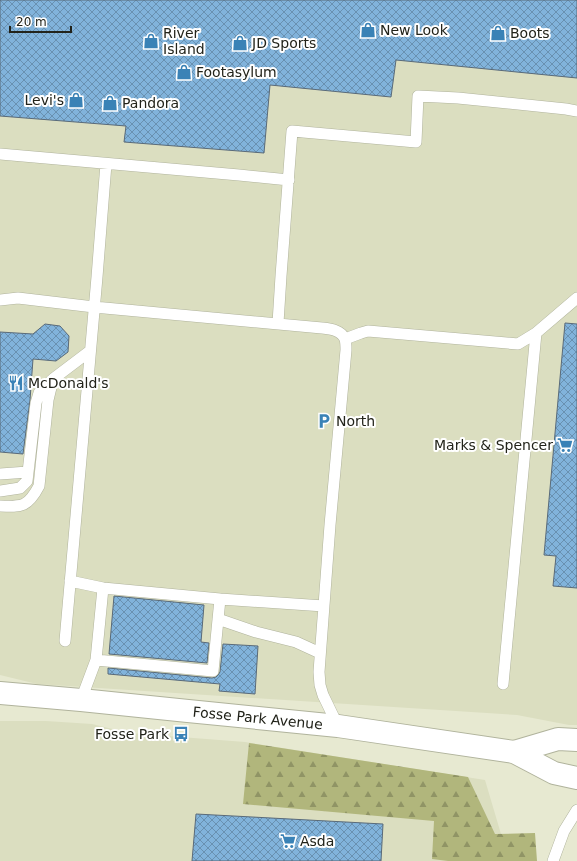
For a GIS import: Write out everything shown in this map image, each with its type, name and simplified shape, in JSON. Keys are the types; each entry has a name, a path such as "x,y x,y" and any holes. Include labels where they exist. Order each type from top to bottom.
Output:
{"street":[{"name":"Fosse Park Avenue","path":"0,693 338,726 514,752 554,774 577,778"},
{"name":"Fosse Park Avenue","path":"514,752 558,739 577,740"}],"lane":[{"path":"278,324 292,131 416,142 418,96 458,98 566,108 577,111"},
{"path":"0,154 289,180"},
{"path":"65,641 106,164"},
{"path":"0,300 18,298 94,307 334,329 345,339 346,350 330,525 319,672 320,685 324,697 338,726"},
{"path":"345,339 368,331 518,344 536,333 577,298"},
{"path":"503,684 536,333"},
{"path":"0,491 20,488 27,481 36,403 39,393 52,379 90,351"},
{"path":"0,506 16,507 26,503 34,496 39,486 48,400 52,379"},
{"path":"0,474 28,472"},
{"path":"70,581 103,588 220,599 324,606"},
{"path":"81,700 96,660 103,588"},
{"path":"96,660 213,670 220,599"},
{"path":"218,619 256,632 296,642 320,653"},
{"path":"553,861 564,831 577,810"}],"shaded area":[{"name":"Fosse Park","path":"0,0 577,0 577,725 569,725 517,715 37,684 0,675"},
{"path":"0,721 46,721 92,724 129,733 245,742 485,780 509,861 0,861"}],"green space":[{"path":"249,743 468,777 495,834 535,833 537,861 448,861 432,859 434,821 243,804"}],"building":[{"path":"0,0 577,0 577,78 396,60 391,97 270,85 264,153 124,142 126,126 0,116"},
{"name":"Marks & Spencer","path":"565,323 577,324 577,588 553,586 556,556 544,555"},
{"name":"McDonald's","path":"45,324 60,326 69,336 68,352 56,361 33,359 30,400 23,454 0,452 0,332 33,334"},
{"path":"114,596 204,605 201,642 209,643 207,663 109,654"},
{"path":"223,644 258,646 255,694 219,691 220,684 108,674 108,668 212,678 216,677 220,672"},
{"name":"Asda","path":"196,814 383,824 381,861 192,861"}],"place":[{"name":"New Look","path":"368,30"},
{"name":"Boots","path":"498,33"},
{"name":"River Island","path":"151,41"},
{"name":"JD Sports","path":"240,43"},
{"name":"Footasylum","path":"184,72"},
{"name":"Levi's","path":"76,100"},
{"name":"Pandora","path":"110,103"},
{"name":"McDonald's","path":"16,383"},
{"name":"North","path":"324,421"},
{"name":"Marks & Spencer","path":"565,445"},
{"name":"Fosse Park","path":"181,734"},
{"name":"Asda","path":"288,841"}]}
